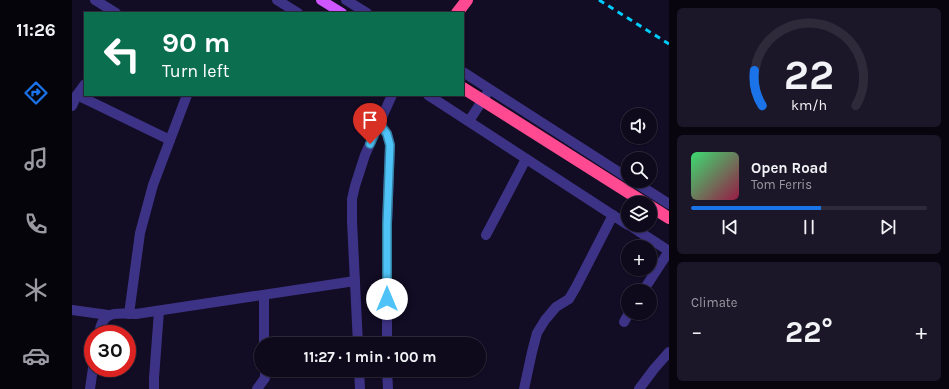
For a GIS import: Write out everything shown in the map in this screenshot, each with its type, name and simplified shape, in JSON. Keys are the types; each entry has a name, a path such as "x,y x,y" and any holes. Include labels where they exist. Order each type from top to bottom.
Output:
{"highway":[{"path":"458,12 467,0"},
{"path":"464,89 634,196"},
{"path":"657,210 669,218"}],"main road":[{"path":"321,0 340,12"}],"street":[{"path":"95,0 114,12"},
{"path":"277,0 296,12"},
{"path":"346,0 365,12"},
{"path":"464,73 621,173"},
{"path":"72,106 77,95 84,85"},
{"path":"468,121 490,89"},
{"path":"77,95 170,140"},
{"path":"129,314 140,233 154,185 187,96"},
{"path":"358,337 352,199 365,154 392,96"},
{"path":"430,96 621,220"},
{"path":"379,123 387,134 390,145 387,224 386,337"},
{"path":"486,235 526,159"},
{"path":"645,188 669,204"},
{"path":"524,389 532,352 538,333 545,320 556,307 569,299 613,215"},
{"path":"639,232 669,251 648,284"},
{"path":"72,310 108,315 118,313 136,314 355,281"},
{"path":"264,295 264,337"},
{"path":"154,389 159,311"},
{"path":"101,325 103,320 108,315"},
{"path":"639,389 669,352"},
{"path":"90,389 92,377"},
{"path":"257,389 265,377"},
{"path":"359,377 360,389"},
{"path":"387,377 388,389"}],"railway":[{"path":"599,0 669,44"}],"route":[{"path":"370,144 379,123 387,134 390,145 387,224 387,299"}]}
